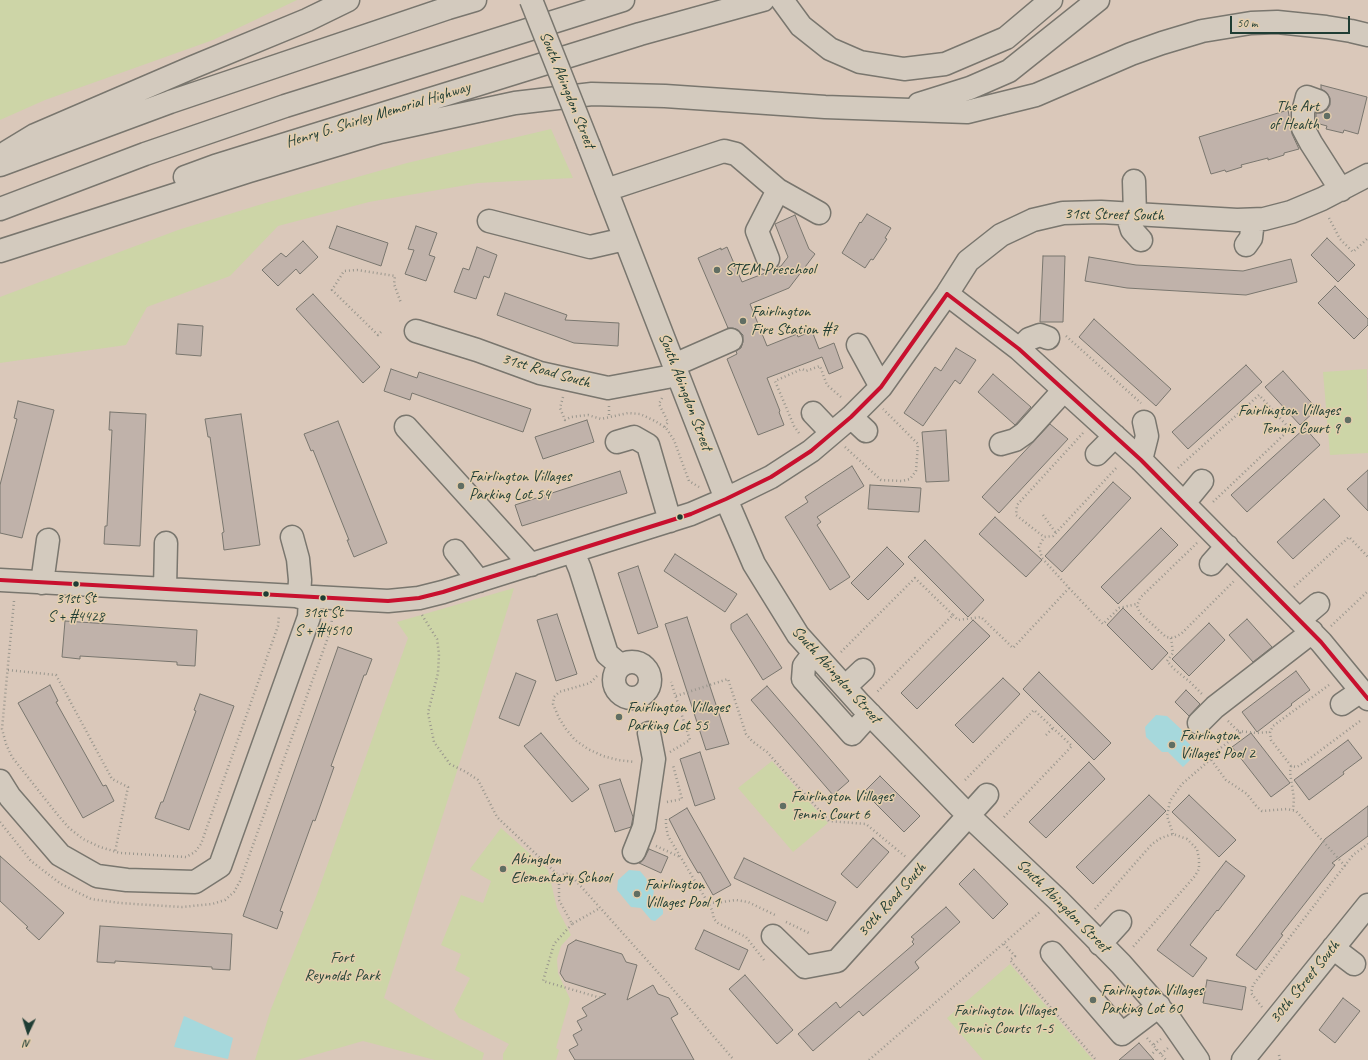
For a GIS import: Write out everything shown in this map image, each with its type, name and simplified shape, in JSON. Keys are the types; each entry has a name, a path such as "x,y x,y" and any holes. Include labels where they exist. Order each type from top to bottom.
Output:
{"main road":[{"path":"0,156 35,135 308,20 348,0"},
{"path":"0,165 170,102 475,0"},
{"name":"South Abingdon Street","path":"531,0 590,146 726,499 754,564 798,635 870,714 969,816 1058,900 1100,944 1122,964 1171,1021 1198,1060"},
{"path":"0,209 145,154 285,106 623,0"},
{"name":"Henry G. Shirley Memorial Highway","path":"0,250 57,224 215,166 633,36 764,0"},
{"path":"782,0 801,26 830,49 860,62 904,70 945,64 1006,38 1051,0"},
{"path":"892,109 924,103 970,88 1009,72 1098,0"},
{"path":"0,250 249,171 380,132 515,103 599,95 665,96 825,107 967,112 1036,96 1131,54 1202,31 1227,26 1251,23 1283,23 1351,30 1368,35"},
{"path":"1318,100 1307,97 1298,127 1311,143 1341,190"},
{"path":"606,190 724,151 736,154 778,190 819,212"},
{"name":"31st Street South","path":"0,580 165,590 388,600 419,598 443,592 691,514 726,499 771,476 811,451 838,440 858,424 881,387 947,294 968,261 1001,235 1033,220 1063,213 1101,212 1253,220 1264,219 1291,212 1367,178"},
{"path":"1134,181 1131,214 1132,230 1141,240"},
{"path":"768,259 757,231 778,190"},
{"path":"1246,245 1251,238 1253,220"},
{"path":"489,221 590,247 625,239"},
{"path":"947,294 1019,349 1141,460 1227,546 1314,626 1364,695 1342,704"},
{"name":"31st Road South","path":"416,331 477,350 540,373 608,388 676,370 731,340"},
{"path":"1019,349 1029,339 1040,335 1055,335"},
{"path":"858,345 881,387"},
{"path":"1001,444 1015,440 1025,433 1064,390"},
{"path":"813,413 838,440"},
{"path":"1141,460 1148,436 1142,413"},
{"path":"406,427 531,565"},
{"path":"1098,454 1114,436"},
{"path":"617,442 634,437 648,445 670,520"},
{"path":"1184,503 1202,481"},
{"path":"0,781 10,796 60,855 97,876 127,880 195,882 220,866 309,617 300,580 298,559 292,537"},
{"path":"42,583 48,540"},
{"path":"165,590 166,543"},
{"path":"1211,564 1227,546"},
{"path":"455,551 479,581"},
{"path":"573,552 580,569 607,654 620,665"},
{"path":"1199,723 1216,707 1314,626 1318,604"},
{"path":"814,653 804,666 803,679 852,734 870,714"},
{"path":"845,687 864,670"},
{"path":"637,845 644,827 657,813 663,759 649,733"},
{"name":"30th Road South","path":"773,936 805,967 837,961 988,795"},
{"name":"30th Street South","path":"1243,1060 1270,1008 1333,948 1368,905"},
{"path":"1100,944 1120,922"},
{"path":"1333,948 1354,964"},
{"path":"1052,953 1122,1034 1159,1006"}],"path":[{"path":"1329,218 1340,239 1353,252 1368,238"},
{"path":"382,332 378,335 332,290 344,271 357,270 395,276 394,284 401,303"},
{"path":"1055,335 1142,413"},
{"path":"799,433 794,426 775,380 802,369 806,371 820,366 827,385 840,397"},
{"path":"1178,468 1258,395 1290,429 1213,502"},
{"path":"662,398 659,404 668,422 664,428"},
{"path":"609,400 609,417"},
{"path":"838,440 880,480 902,481 910,479 916,471 918,444 883,409"},
{"path":"1083,433 1016,505 1016,515 1044,537 1053,536 1118,466"},
{"path":"1043,515 1056,533"},
{"path":"1044,537 1039,547 1042,558 1103,624 1119,608 1137,604"},
{"path":"1294,587 1349,537 1368,557"},
{"path":"1198,543 1140,598 1137,604 1140,613 1166,637 1173,638 1182,634 1234,581"},
{"path":"841,652 915,578 958,620 981,617 1013,648 1069,588"},
{"path":"1314,626 1368,591"},
{"path":"14,601 2,729 6,744 12,757 69,828 83,839 120,854 186,857 195,852 200,844 276,634 278,615"},
{"path":"422,615 437,639 439,654 438,673 428,713 434,742 450,764 478,780 497,817 559,876 559,900 572,924"},
{"path":"876,692 953,615"},
{"path":"0,822 31,861 61,884 78,894 91,899 120,904 182,907 212,904 225,900 234,892 240,881 331,629 332,618"},
{"path":"1171,638 1174,653 1167,661 1216,707 1238,731 1256,733 1270,732"},
{"path":"8,670 56,676 112,780 128,787 115,852"},
{"path":"596,676 590,683 559,692 554,696 553,704 559,718 575,740 588,749 603,756 634,762 663,759 690,740 671,682"},
{"path":"676,696 728,680 746,734 752,742 767,752 829,821 866,824 910,860"},
{"path":"1293,810 1294,799 1290,772 1291,766 1271,740 1270,732 1273,726 1329,685"},
{"path":"965,780 1034,710 1072,746 1003,818"},
{"path":"1291,766 1297,766 1305,762 1360,721"},
{"path":"1046,735 1053,728"},
{"path":"1173,834 1168,816 1170,801 1182,784 1211,759 1209,757 1240,733 1238,731"},
{"path":"663,759 682,799 657,813 666,826 668,836 712,910 714,919 718,924 746,937 764,960"},
{"path":"1211,759 1226,780 1247,794 1262,811 1287,809 1296,812 1345,866"},
{"path":"1095,909 1152,844 1161,838 1173,834 1187,839 1197,849 1199,868 1195,876 1133,947"},
{"path":"1270,1008 1251,993 1253,985 1353,855 1368,844"},
{"path":"637,845 681,857"},
{"path":"559,876 569,873 734,1060"},
{"path":"707,901 715,902 736,900 748,902 811,934"},
{"path":"600,908 572,924 554,944 543,982 601,998"},
{"path":"869,1060 1041,911"},
{"path":"1004,944 1014,956 1010,960 1096,1060"},
{"path":"1162,1039 1153,1045 1166,1060"},
{"path":"1161,1054 1168,1048"},
{"path":"1150,1056 1157,1049"},
{"path":"1279,1055 1280,1060"}],"green space":[{"path":"0,0 297,0 213,40 45,100 0,120"},
{"path":"551,129 573,178 478,183 369,202 278,226 230,276 147,307 126,345 0,363 0,297 178,230 262,204 407,163"},
{"name":"Fairlington Villages Tennis Court 9","path":"1367,369 1368,453 1330,455 1323,372"},
{"name":"Fort Reynolds Park","path":"514,588 384,998 436,1029 484,1053 482,1060 435,1060 363,1041 297,1060 255,1060 271,1009 316,897 408,638 397,622"},
{"name":"Fairlington Villages Tennis Court 6","path":"772,761 828,823 793,852 738,788"},
{"path":"501,828 548,870 557,908 571,935 561,946 557,959 558,973 570,999 556,1048 559,1050 556,1060 503,1060 503,1054 509,1044 459,1018 454,1010 470,978 455,970 461,954 441,945 461,895 483,903 491,881 470,869"},
{"name":"Fairlington Villages Tennis Courts 1-5","path":"1010,964 1093,1060 983,1060 947,1018"}],"water":[{"name":"Fairlington Villages Pool 2","path":"1156,715 1167,716 1183,731 1183,738 1198,752 1183,767 1168,752 1162,752 1146,737 1145,727"},
{"name":"Fairlington Villages Pool 1","path":"629,870 640,871 654,888 653,898 663,910 663,914 655,921 651,920 641,908 631,907 617,890 618,880"},
{"path":"184,1016 233,1038 228,1059 174,1047"}],"building":[{"path":"1321,85 1367,97 1358,134 1344,130 1343,133 1326,129 1327,126 1316,123 1316,113 1326,111 1330,105 1330,98 1327,93 1321,89"},
{"path":"1288,110 1292,134 1299,149 1284,153 1284,155 1268,160 1268,158 1241,165 1242,167 1226,172 1225,170 1211,174 1199,137"},
{"path":"867,214 891,228 885,238 887,239 873,260 871,259 865,268 842,253 860,222 861,223"},
{"path":"795,215 809,249 815,254 789,288 750,304 767,346 797,334 798,337 812,331 819,349 834,343 843,368 829,374 822,357 767,378 784,425 758,435 727,359 737,354 736,351 741,348 743,335 738,330 728,328 698,258 727,247 742,282 773,270 781,266 788,257 775,224"},
{"path":"337,226 388,243 381,266 329,248"},
{"path":"416,226 437,233 429,255 435,257 426,281 405,274 414,250 408,249"},
{"path":"1327,238 1355,265 1338,282 1311,255"},
{"path":"303,241 318,257 300,274 296,269 278,286 262,270 281,253 286,257"},
{"path":"477,247 497,255 489,278 484,276 476,299 454,292 463,268 469,270"},
{"path":"1043,256 1065,256 1063,322 1040,322"},
{"path":"1089,257 1136,265 1243,271 1291,259 1297,282 1246,295 1127,288 1085,281"},
{"path":"1335,286 1368,319 1368,325 1354,339 1318,303"},
{"path":"505,293 567,315 565,320 619,323 618,346 574,343 497,315"},
{"path":"313,294 380,367 363,383 296,309"},
{"path":"1094,319 1171,389 1156,406 1079,337"},
{"path":"178,324 203,326 201,356 176,354"},
{"path":"956,348 976,360 960,384 955,380 923,426 904,413 935,367 941,371"},
{"path":"1246,365 1262,382 1188,449 1172,432"},
{"path":"391,369 417,378 419,372 531,409 523,432 412,393 410,400 384,391"},
{"path":"1283,371 1317,409 1300,425 1265,387"},
{"path":"993,374 1031,407 1015,425 978,392"},
{"path":"18,401 54,410 22,538 0,533 0,485 17,419 14,418"},
{"path":"110,412 146,414 140,546 104,544 105,526 107,526 112,430 109,430"},
{"path":"241,414 260,545 224,550 222,533 224,532 210,437 208,437 205,419"},
{"path":"587,420 594,442 543,459 535,437"},
{"path":"338,421 387,543 354,557 347,540 349,540 313,450 311,451 304,434"},
{"path":"1050,424 1068,439 999,513 982,497"},
{"path":"1305,428 1320,445 1247,512 1231,495"},
{"path":"946,430 949,481 926,482 922,432"},
{"path":"852,466 864,486 817,517 821,522 817,525 850,577 830,590 785,517 808,502 805,497"},
{"path":"1368,470 1368,511 1347,489"},
{"path":"620,471 627,493 522,526 515,505"},
{"path":"1113,482 1131,498 1062,572 1045,556"},
{"path":"870,485 921,488 919,512 868,509"},
{"path":"1324,499 1340,516 1293,559 1277,542"},
{"path":"995,517 1042,560 1026,577 979,534"},
{"path":"1161,528 1178,545 1118,604 1101,587"},
{"path":"925,540 984,600 968,617 908,557"},
{"path":"887,547 904,564 868,600 851,583"},
{"path":"675,554 737,594 725,612 664,571"},
{"path":"638,566 658,627 638,634 618,573"},
{"path":"1123,608 1168,653 1152,670 1107,625"},
{"path":"557,614 577,674 556,681 537,620"},
{"path":"747,614 782,668 763,680 731,629 731,624"},
{"path":"687,617 729,744 706,750 665,624"},
{"path":"1247,619 1272,647 1253,662 1229,635"},
{"path":"973,620 990,636 917,709 901,693"},
{"path":"65,621 197,630 195,666 177,665 177,662 80,656 80,659 62,657"},
{"path":"1209,623 1225,640 1189,676 1172,659"},
{"path":"338,647 372,659 366,675 364,675 331,766 334,767 280,911 283,912 277,929 243,916"},
{"path":"1296,671 1310,690 1257,732 1242,712"},
{"path":"1039,672 1111,743 1094,760 1023,689"},
{"path":"516,673 536,681 519,726 499,718"},
{"path":"1003,678 1020,694 973,743 955,725"},
{"path":"50,685 58,701 56,702 103,786 106,785 114,801 83,818 18,703"},
{"path":"767,686 849,781 833,795 751,700"},
{"path":"1186,690 1200,704 1189,716 1175,702"},
{"path":"200,694 234,706 189,830 155,818 161,802 163,802 196,711 194,710"},
{"path":"541,733 589,789 572,802 524,746"},
{"path":"1251,733 1290,783 1271,797 1232,747"},
{"path":"1348,740 1362,758 1343,772 1344,774 1309,800 1294,780"},
{"path":"700,752 715,799 695,806 680,759"},
{"path":"1089,762 1105,779 1046,838 1029,822"},
{"path":"880,776 920,816 904,832 864,792"},
{"path":"620,779 633,817 631,827 615,832 599,785"},
{"path":"1149,795 1166,811 1093,884 1076,867"},
{"path":"1189,795 1236,840 1219,857 1172,812"},
{"path":"1368,806 1368,836 1332,863 1335,865 1281,934 1283,935 1256,970 1236,955 1325,839"},
{"path":"687,808 731,885 713,895 700,872 698,873 688,856 669,819"},
{"path":"873,838 889,852 857,888 841,874"},
{"path":"649,849 668,857 661,873 639,863 645,857"},
{"path":"0,856 64,913 39,940 26,928 28,927 0,901"},
{"path":"744,858 836,902 827,921 734,878"},
{"path":"1226,861 1245,876 1190,945 1207,958 1193,977 1157,950"},
{"path":"974,869 1008,904 993,919 959,884"},
{"path":"946,907 960,922 915,962 919,968 863,1016 859,1011 813,1051 798,1034 836,1002 840,1008 914,944 912,942 914,939 911,937"},
{"path":"100,926 232,934 230,970 212,969 212,967 115,961 115,963 97,962"},
{"path":"704,930 748,950 739,970 695,949"},
{"path":"576,940 622,954 626,962 637,965 627,1000 653,985 658,994 669,998 678,1014 671,1018 694,1060 575,1060 569,1050 578,1045 573,1035 582,1030 577,1021 587,1016 582,1008 606,994 565,981 560,973 568,945"},
{"path":"745,975 793,1030 777,1044 729,989"},
{"path":"1207,980 1246,987 1242,1010 1203,1003"},
{"path":"1343,998 1360,1011 1335,1043 1319,1030"},
{"path":"1139,1043 1154,1060 1119,1060"}],"transit line":[{"path":"947,294 1019,349 1141,460 1321,642 1368,699"},
{"path":"0,580 388,601 419,598 443,592 691,514 771,477 811,451 851,417 881,387 947,294"}],"place":[{"name":"The Art of Health","path":"1327,116"},
{"name":"STEM Preschool","path":"717,270"},
{"name":"Fairlington Fire Station #7","path":"743,321"},
{"name":"Fairlington Villages Tennis Court 9","path":"1348,420"},
{"name":"Fairlington Villages Parking Lot 54","path":"461,486"},
{"name":"31st St S + #4428","path":"76,584"},
{"name":"31st St S + #4510","path":"323,598"},
{"name":"Fairlington Villages Parking Lot 55","path":"619,717"},
{"name":"Fairlington Villages Pool 2","path":"1172,745"},
{"name":"Fairlington Villages Tennis Court 6","path":"783,806"},
{"name":"Abingdon Elementary School","path":"503,869"},
{"name":"Fairlington Villages Pool 1","path":"637,894"},
{"name":"Fairlington Villages Parking Lot 60","path":"1093,1000"}]}
